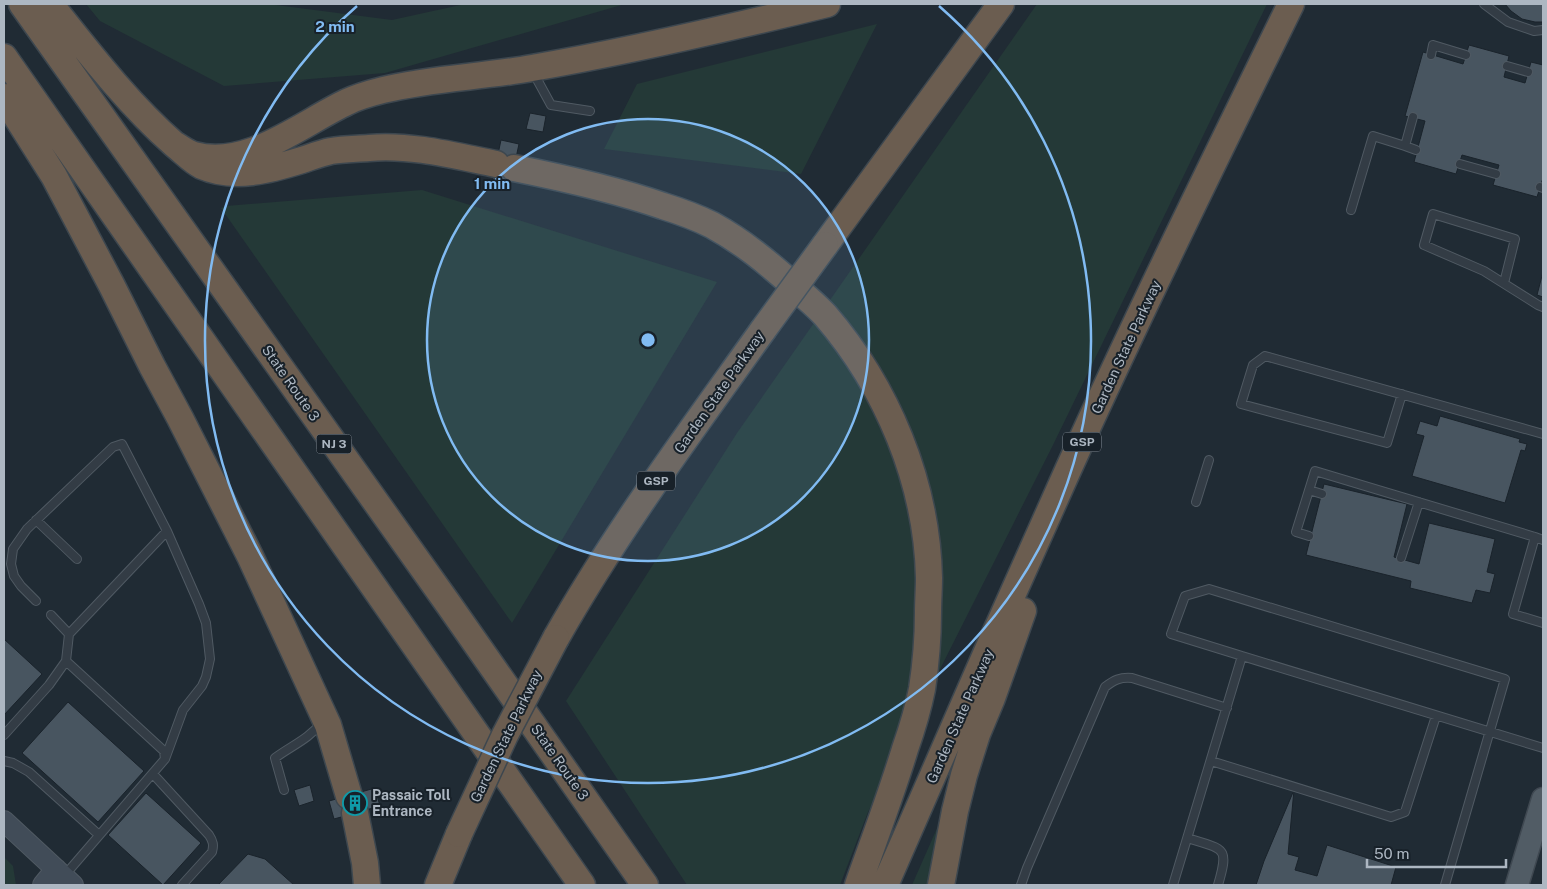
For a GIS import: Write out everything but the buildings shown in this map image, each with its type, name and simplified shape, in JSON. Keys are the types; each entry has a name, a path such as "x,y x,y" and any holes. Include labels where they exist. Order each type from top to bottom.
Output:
{"highway":[{"name":"State Route 3","path":"22,4 438,589 645,885"},
{"path":"50,4 83,46 149,122 202,166 214,170 232,172 262,171 330,151 393,147 447,154 579,181 629,194 684,213 711,225 764,259 824,314 865,368 881,395 902,444 923,518 929,578 928,642 917,712 858,885"},
{"path":"174,144 192,154 212,157 231,156 268,144 348,101 408,84 531,68 714,32 827,4"},
{"name":"Garden State Parkway","path":"439,885 454,846 504,735 556,638 595,572 632,516 763,330 1001,4"},
{"name":"Garden State Parkway","path":"886,885 962,709 1092,420 1290,4"},
{"path":"4,57 582,885"},
{"path":"4,97 54,176 112,286 250,556 325,718 352,804 365,863 366,885"},
{"path":"941,885 955,811 977,734 992,698 1092,420"}],"main road":[{"path":"1517,885 1543,799"},
{"path":"4,821 64,877 43,885"}],"lane":[{"path":"1484,4 1508,22 1534,31 1543,30"},
{"path":"1431,55 1433,45 1466,55"},
{"path":"1507,66 1528,72"},
{"path":"531,68 551,105 590,111"},
{"path":"1405,146 1413,117"},
{"path":"1351,210 1373,136 1416,150"},
{"path":"1460,164 1496,174"},
{"path":"1504,283 1516,239 1433,214 1424,245 1484,272 1543,307"},
{"path":"1402,394 1387,443 1241,404 1253,365 1265,356 1402,394 1543,434"},
{"path":"36,601 14,576 10,564 13,550 27,529 36,520 113,447 122,444 167,531 199,604 206,623 210,659 202,686 183,710 165,759 64,877"},
{"path":"1196,502 1209,460"},
{"path":"1309,536 1296,532 1315,470 1543,540"},
{"path":"1309,490 1322,494"},
{"path":"1401,558 1419,502"},
{"path":"36,520 76,559"},
{"path":"4,735 49,685 66,661 69,634 167,531"},
{"path":"1535,537 1513,614 1543,623"},
{"path":"1445,885 1489,732 1504,679 1209,589 1185,596 1171,634 1436,716 1489,732 1543,748"},
{"path":"51,615 69,634"},
{"path":"1173,885 1242,656"},
{"path":"66,661 164,751 165,759"},
{"path":"1022,885 1027,868 1105,687 1113,680 1123,677 1132,678 1227,708"},
{"path":"1211,761 1391,817 1405,812 1436,716"},
{"path":"284,790 275,758 285,750 300,743 315,731 325,718"},
{"path":"4,761 13,763 29,772 99,836"},
{"path":"153,774 210,834 213,840 212,852 182,885"},
{"path":"1188,838 1220,849 1224,853 1224,866 1218,885"}],"green space":[{"path":"86,4 268,4 392,20 465,4 625,4 385,73 224,86 100,21"},
{"path":"1037,4 1267,4 1053,445 868,812 840,885 687,885 566,701 737,433"},
{"path":"877,24 801,174 604,149 637,84"},
{"path":"422,190 717,282 512,623 221,208 226,206"},
{"path":"938,826 933,885 912,885"},
{"path":"4,857 13,866 16,885 4,885"}],"place":[{"name":"Passaic Toll Entrance","path":"355,803"}]}
